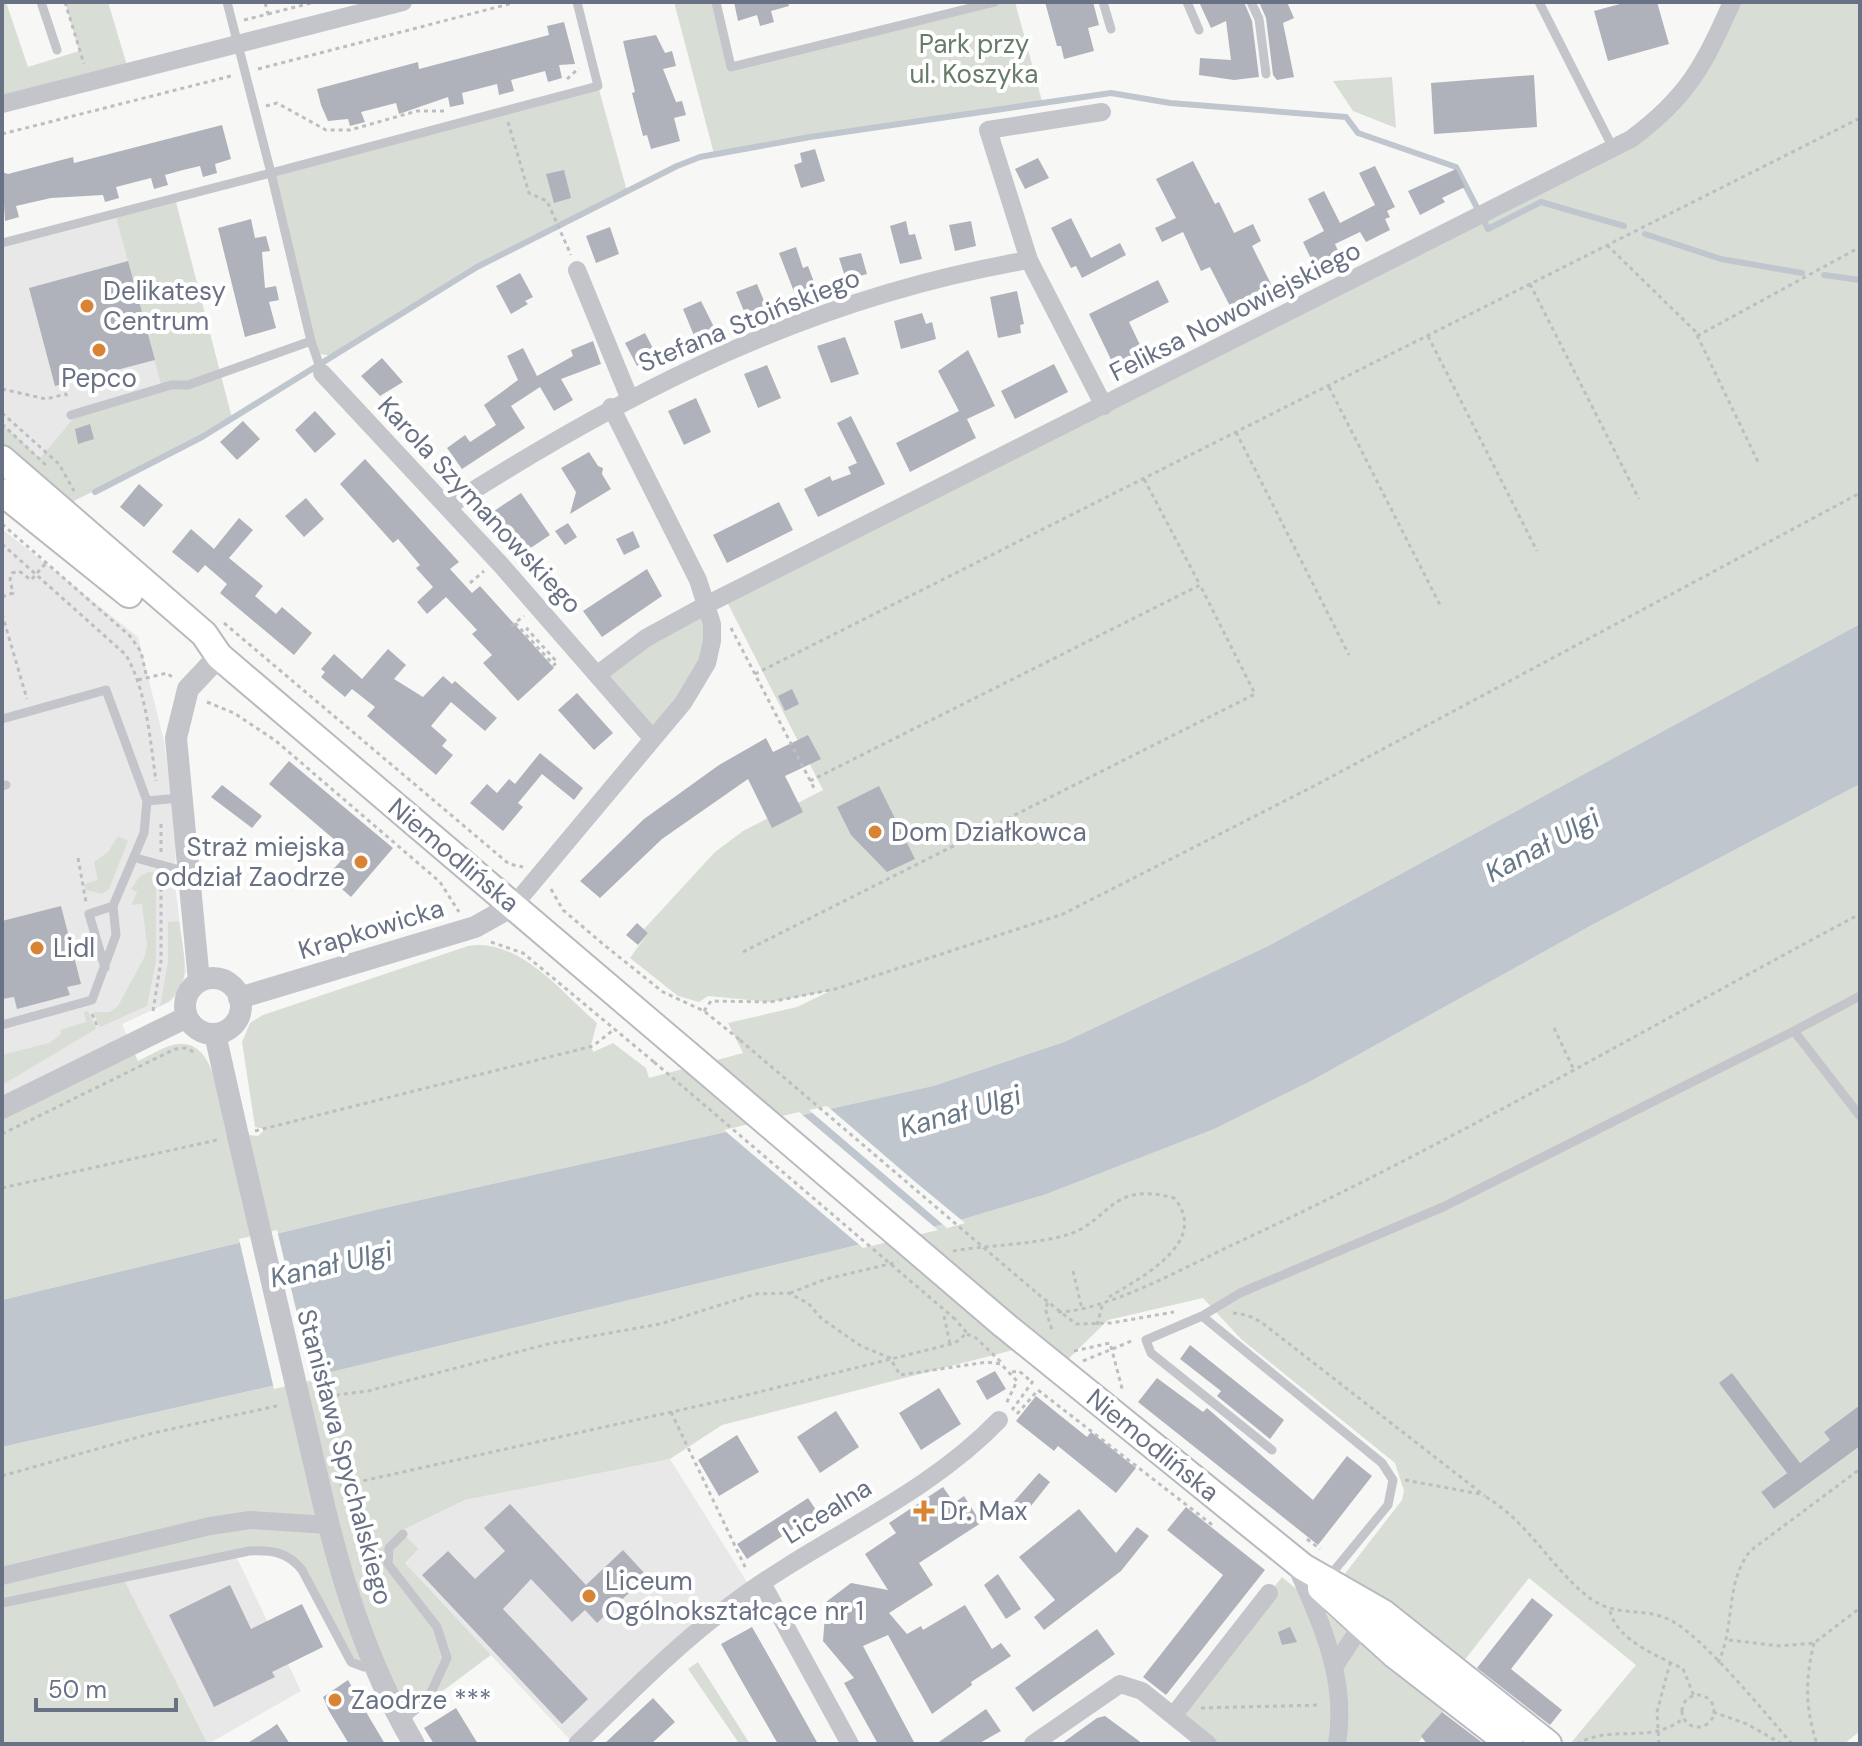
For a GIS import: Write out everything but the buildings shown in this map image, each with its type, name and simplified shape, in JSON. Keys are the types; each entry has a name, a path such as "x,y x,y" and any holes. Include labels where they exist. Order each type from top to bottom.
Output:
{"main road":[{"name":"Niemodlińska","path":"2,459 204,634 219,656 1003,1324 1298,1562 1320,1587 1370,1632 1510,1744"},
{"name":"Niemodlińska","path":"2,492 191,646 219,656"},
{"name":"Niemodlińska","path":"1298,1562 1335,1569 1383,1613 1548,1744"}],"street":[{"path":"2,104 403,2"},
{"name":"Feliksa Nowowiejskiego","path":"598,674 646,638 712,602 1613,148 1657,120 1682,95 1701,66 1732,2"},
{"path":"1102,112 988,130 1029,260 1104,406"},
{"name":"Stefana Stoińskiego","path":"447,507 629,397 769,334 852,304 1029,260"},
{"path":"577,270 629,397"},
{"name":"Karola Szymanowskiego","path":"322,373 598,674 652,738"},
{"path":"514,905 696,685 707,663 712,602 611,407"},
{"path":"199,981 188,872 170,799 178,726 194,692 219,656"},
{"name":"Krapkowicka","path":"239,998 475,927 514,905"},
{"path":"209,978 228,982 239,998 238,1018 225,1031 215,1034 198,1030 187,1017 186,997 199,981 209,978"},
{"path":"2,1108 187,1017"},
{"name":"Stanisława Spychalskiego","path":"215,1034 246,1134 329,1525 353,1608 374,1664 414,1744"},
{"name":"Licealna","path":"577,1744 703,1626 758,1586 934,1474 1006,1415"},
{"path":"2,1576 210,1526 250,1520 329,1525"},
{"path":"1298,1562 1336,1664 1341,1704 1337,1744"},
{"path":"758,1586 850,1744"},
{"path":"1176,1712 1269,1593"},
{"path":"1336,1664 1355,1635 1370,1632"},
{"path":"1033,1744 1120,1684 1142,1691 1176,1712 1208,1744"}],"lane":[{"path":"41,2 57,50"},
{"path":"227,2 314,353 322,373"},
{"path":"2,243 598,86 577,2"},
{"path":"716,2 731,67 995,2"},
{"path":"1103,2 1111,29"},
{"path":"1187,2 1199,30"},
{"path":"1251,2 1259,19 1266,74"},
{"path":"1539,2 1613,148"},
{"path":"71,415 171,385 188,385 311,341"},
{"path":"2,719 106,690 147,801 144,833 136,858 113,906 116,935 92,1000 2,1025"},
{"path":"147,801 170,799"},
{"path":"136,858 188,872"},
{"path":"105,968 89,914 113,906"},
{"path":"1272,1450 1151,1353 1146,1340 1206,1314 1240,1293 1367,1242 1525,1167 1860,996"},
{"path":"1794,1031 1860,1116"},
{"path":"1206,1314 1382,1463 1393,1480 1388,1505 1335,1569"},
{"path":"401,1722 428,1699 447,1658 437,1627 388,1564 389,1548 403,1534"},
{"path":"2,1603 249,1551 277,1552 295,1561 302,1570 351,1662 364,1667 374,1664"}],"path":[{"path":"65,2 86,72"},
{"path":"265,2 268,14"},
{"path":"233,23 315,2"},
{"path":"565,81 590,55"},
{"path":"254,108 277,103 326,130 350,130 417,111 454,111"},
{"path":"504,111 529,193 547,201 563,238"},
{"path":"755,674 1860,118"},
{"path":"1607,245 1697,336 1759,464"},
{"path":"1697,336 1860,247"},
{"path":"1530,284 1639,499"},
{"path":"1428,336 1537,551"},
{"path":"1329,387 1440,605"},
{"path":"2,389 46,399 66,394 71,415"},
{"path":"2,413 59,464 75,494 60,480"},
{"path":"2,424 50,469"},
{"path":"1236,432 1349,655"},
{"path":"743,952 1255,694 1144,479"},
{"path":"704,1011 711,1001 770,1002 835,989 1063,914 1314,786 1860,493"},
{"path":"2,524 130,636 141,652 147,678"},
{"path":"2,544 121,648 138,680 170,799 161,866 161,961 151,1009 170,1051 2,1134"},
{"path":"2,597 13,593 12,573 19,571 31,580 46,562"},
{"path":"470,583 487,569 490,572"},
{"path":"810,781 1200,585"},
{"path":"712,602 755,674 814,788"},
{"path":"2,614 30,711"},
{"path":"527,629 557,662 554,665 513,624 525,615 534,622"},
{"path":"250,643 270,664 303,688"},
{"path":"138,680 167,673 213,707 232,712 276,741 440,882 455,907 491,942 523,953 965,1327 963,1340 950,1344 671,1412 320,1487"},
{"path":"232,712 239,703"},
{"path":"78,858 83,890"},
{"path":"1058,1312 1082,1309 1103,1301 1282,1222 1574,1070 1860,914"},
{"path":"161,917 169,916"},
{"path":"90,1010 98,1028"},
{"path":"1554,1028 1574,1070"},
{"path":"2,1188 246,1134 593,1046 612,1031"},
{"path":"740,1040 1072,1323 1097,1325 1188,1309 1206,1314 1247,1315 1261,1322 1527,1531 1580,1590 1610,1611 1619,1628 1656,1658 1683,1669 1694,1696"},
{"path":"951,1251 1065,1236 1090,1223 1106,1207 1138,1192 1174,1198 1184,1210 1187,1222 1183,1239 1162,1259 1103,1301 1097,1325"},
{"path":"307,1399 368,1391 548,1344 660,1324 755,1294 788,1293 826,1279 909,1260"},
{"path":"1073,1271 1082,1309"},
{"path":"788,1293 808,1303 822,1319 861,1346 890,1358 900,1375 987,1362 1004,1367 1017,1385 1006,1415"},
{"path":"1048,1303 1050,1331"},
{"path":"944,1316 950,1344"},
{"path":"966,1334 981,1341 1002,1359 1004,1367"},
{"path":"1081,1361 1112,1351 1121,1343 1146,1340"},
{"path":"1068,1346 1076,1353 1110,1343 1124,1394"},
{"path":"1006,1415 1032,1381 1019,1371 1010,1373"},
{"path":"1006,1415 1038,1390 1225,1535"},
{"path":"2,1476 153,1433 292,1402"},
{"path":"671,1412 758,1586"},
{"path":"1718,1664 1729,1640 1728,1615 1739,1565 1750,1551 1860,1469"},
{"path":"1393,1480 1418,1480 1485,1496"},
{"path":"1298,1532 1323,1552 1333,1552 1335,1569"},
{"path":"1729,1640 1780,1646 1814,1643 1860,1608"},
{"path":"1610,1611 1644,1613 1670,1620 1692,1636 1792,1744"},
{"path":"1814,1643 1805,1678 1807,1715 1817,1744"},
{"path":"1659,1744 1657,1712 1670,1663"},
{"path":"1694,1696 1708,1700 1713,1712 1747,1724 1782,1744"},
{"path":"1694,1696 1683,1706 1684,1718 1693,1726 1703,1726 1713,1712"},
{"path":"1176,1712 1341,1704"},
{"path":"1577,1744 1610,1734 1657,1734 1684,1718"}],"shaded area":[{"path":"115,214 163,388 77,414 40,458 2,424 2,243"},
{"path":"2,529 138,637 164,741 176,832 175,885 186,972 180,991 170,1002 122,1024 130,1043 2,1108"},
{"name":"Liceum Ogólnokształcące nr 1","path":"670,1459 752,1590 574,1744 404,1562 401,1531 465,1500"},
{"path":"235,1554 301,1691 208,1744 123,1579"}],"green space":[{"path":"2,2 6,2 28,67 79,51 65,2 108,2 129,72 2,104"},
{"name":"Park przy ul. Koszyka","path":"674,2 716,2 731,66 995,2 1015,2 1042,101 714,154"},
{"path":"1732,2 1860,2 1860,624 1268,946 1064,1042 933,1086 375,1210 2,1300 2,1108 130,1043 138,1061 173,1045 187,1044 198,1050 213,1074 226,1132 258,1136 265,1129 255,1127 242,1042 250,1023 263,1015 468,946 487,945 522,958 597,1023 591,1045 593,1052 613,1043 646,1068 649,1078 743,1053 728,1023 797,1007 830,991 770,1002 708,996 699,1002 678,996 630,958 648,933 644,929 715,852 743,831 823,790 724,596 1657,120"},
{"path":"1392,77 1396,128 1353,111 1333,81"},
{"path":"598,86 627,191 477,267 332,356 314,353 271,174"},
{"path":"175,198 232,418 202,437 60,508 2,459 2,424 40,458 77,414 162,388 115,214"},
{"path":"706,605 712,641 652,738 598,674"},
{"path":"1860,784 1860,1405 1824,1432 1830,1440 1761,1492 1774,1509 1860,1446 1860,1731 1844,1744 1570,1744 1636,1665 1529,1578 1456,1671 1340,1580 1402,1500 1404,1491 1395,1463 1241,1339 1203,1298 1108,1320 1058,1369 1029,1346 722,1425 670,1459 465,1500 401,1531 418,1549 405,1563 491,1655 401,1722 374,1664 351,1662 295,1561 266,1550 124,1580 208,1744 2,1744 2,1447 294,1381 957,1221 1044,1195 1213,1129 1311,1081 1592,925"},
{"path":"118,836 128,841 109,889 102,894 86,890 84,884 98,880 94,862 108,852"},
{"path":"156,873 156,961 147,1006 100,1027 93,1012 110,1012 118,1006 145,956 147,945 142,904 131,905 137,892 131,889 140,876"},
{"path":"179,921 184,958 183,980 179,990 160,1006 168,962 168,922"},
{"path":"88,1011 96,1029 2,1085 2,1055 49,1043 61,1034 60,1030 86,1022 84,1012"},
{"path":"1282,1577 1443,1711 1417,1744 1208,1744 1173,1716"},
{"path":"698,1662 750,1744 736,1744 738,1742 688,1669"}],"water":[{"name":"Kanał Ulgi","path":"1860,624 1860,784 1592,925 1311,1081 1214,1129 1044,1195 957,1221 294,1381 2,1447 2,1300 375,1210 933,1086 1064,1042 1268,946"}],"pier":[{"path":"827,1106 965,1223 947,1228 809,1110"},
{"path":"799,1112 938,1230 863,1248 724,1130"},
{"path":"277,1230 313,1380 274,1389 239,1239"}],"waterway":[{"path":"95,492 202,437 477,267 677,166 700,157 810,137 1111,93 1170,103 1346,117 1358,133 1456,167 1488,229 1541,202 1624,226"},
{"path":"1645,234 1721,259 1802,273"},
{"path":"1824,275 1860,280"}],"place":[{"name":"Delikatesy Centrum","path":"87,306"},
{"name":"Pepco","path":"99,350"},
{"name":"Dom Działkowca","path":"875,832"},
{"name":"Straż miejska oddział Zaodrze","path":"361,862"},
{"name":"Lidl","path":"37,948"},
{"name":"Dr. Max","path":"924,1511"},
{"name":"Liceum Ogólnokształcące nr 1","path":"589,1596"},
{"name":"Zaodrze ***","path":"335,1700"}]}
